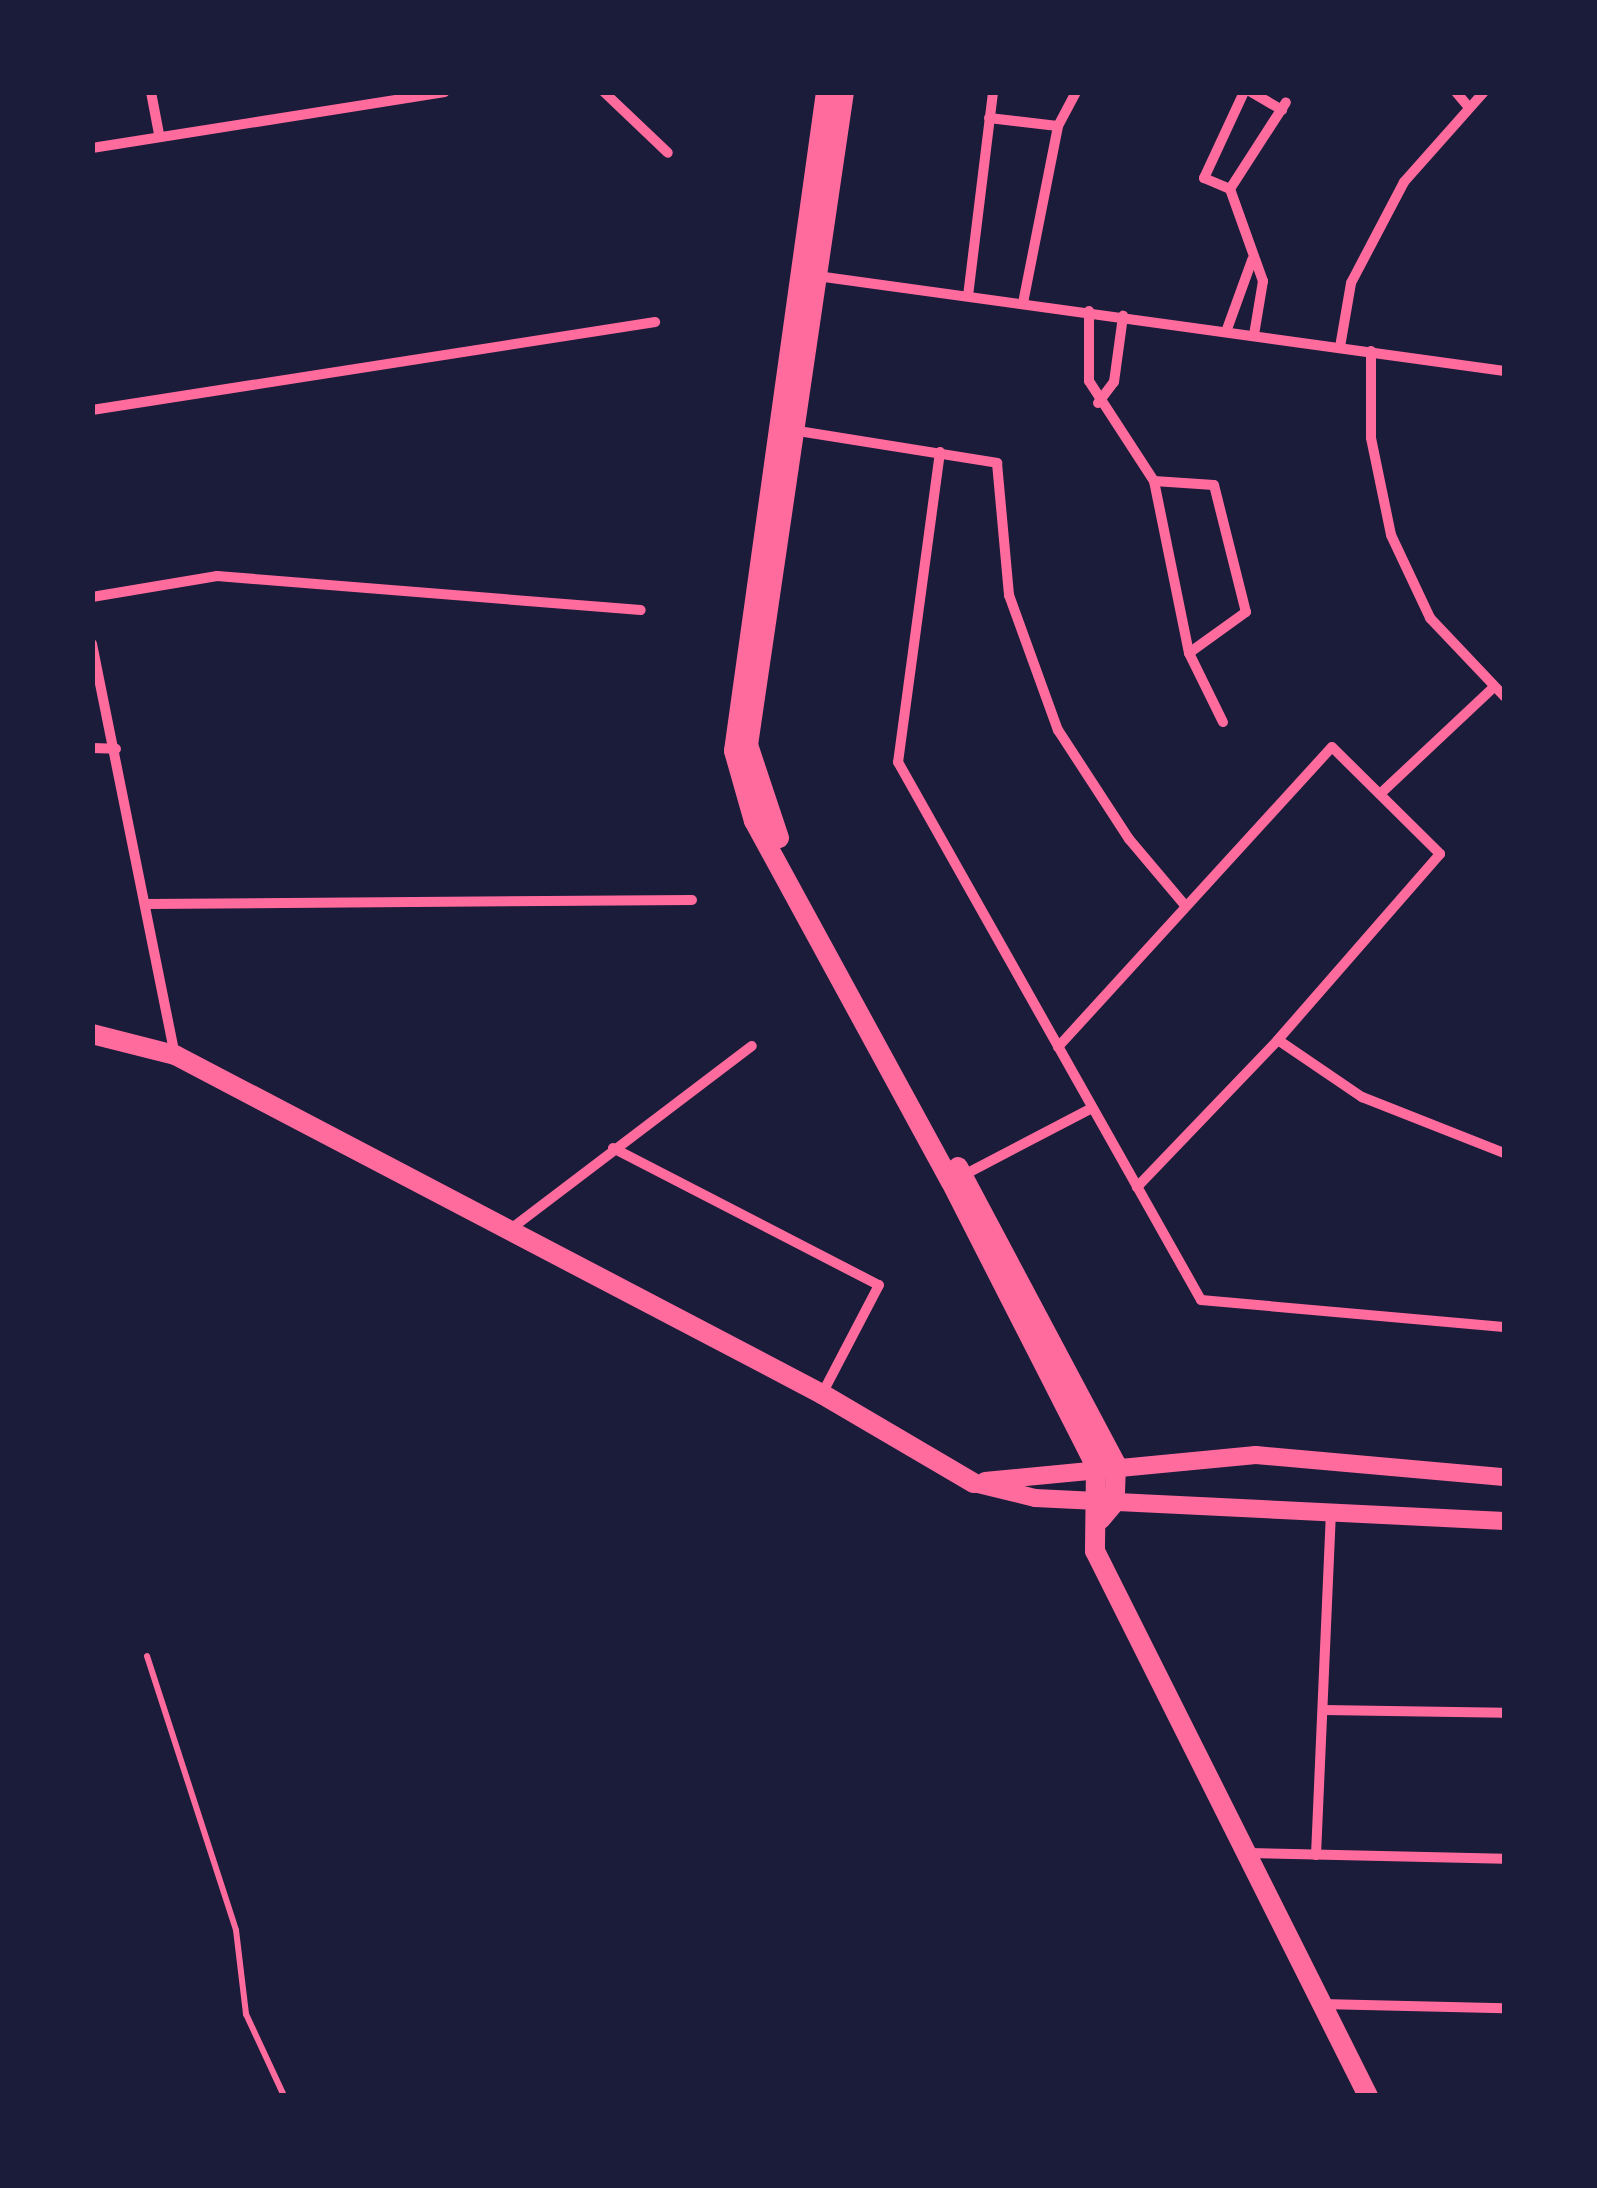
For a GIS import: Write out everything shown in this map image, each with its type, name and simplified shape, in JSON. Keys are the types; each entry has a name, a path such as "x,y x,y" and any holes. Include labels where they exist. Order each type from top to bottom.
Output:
{"main road":[{"path":"826,92 787,430 734,751 754,821 957,1179 1106,1465 1105,1508 1095,1552 1368,2096"},
{"path":"806,274 844,92"},
{"path":"92,1034 175,1054 822,1394 974,1483 1036,1498 1105,1508 1331,1512 1504,1521"},
{"path":"974,1483 1106,1465 1256,1455 1504,1476"}],"street":[{"path":"151,92 159,134"},
{"path":"92,148 159,134 445,92"},
{"path":"604,92 668,153"},
{"path":"968,296 992,92"},
{"path":"1023,303 1058,126 1076,92"},
{"path":"1230,189 1284,106 1248,92 1204,178 1230,189 1252,260 1263,281 1254,335"},
{"path":"1456,92 1467,105"},
{"path":"1340,347 1351,283 1404,182 1467,105 1484,92"},
{"path":"990,118 1058,126"},
{"path":"1226,332 1252,260"},
{"path":"806,274 1504,371"},
{"path":"1088,311 1089,380 1098,403 1154,481 1189,652 1223,722"},
{"path":"1098,403 1114,382 1123,316"},
{"path":"92,410 655,322"},
{"path":"1371,351 1371,438 1391,535 1430,618 1504,696"},
{"path":"787,430 997,464 1009,596 1058,730 1129,839 1184,904"},
{"path":"940,452 898,762 1201,1300 1504,1327"},
{"path":"1154,481 1214,486 1246,612 1189,652"},
{"path":"92,597 217,576 641,610"},
{"path":"92,644 175,1054"},
{"path":"1380,794 1493,688"},
{"path":"1058,1047 1184,904 1332,747 1440,854 1278,1040 1137,1187"},
{"path":"92,748 116,749"},
{"path":"146,904 692,900"},
{"path":"1278,1040 1362,1097 1504,1153"},
{"path":"508,1232 613,1148 752,1046"},
{"path":"957,1179 1092,1108"},
{"path":"613,1148 879,1285 822,1394"},
{"path":"1316,1855 1331,1512"},
{"path":"1323,1710 1504,1713"},
{"path":"1248,1853 1504,1859"},
{"path":"1321,2004 1504,2008"}],"lane":[{"path":"147,1656 236,1930 246,2014 284,2096"}]}
